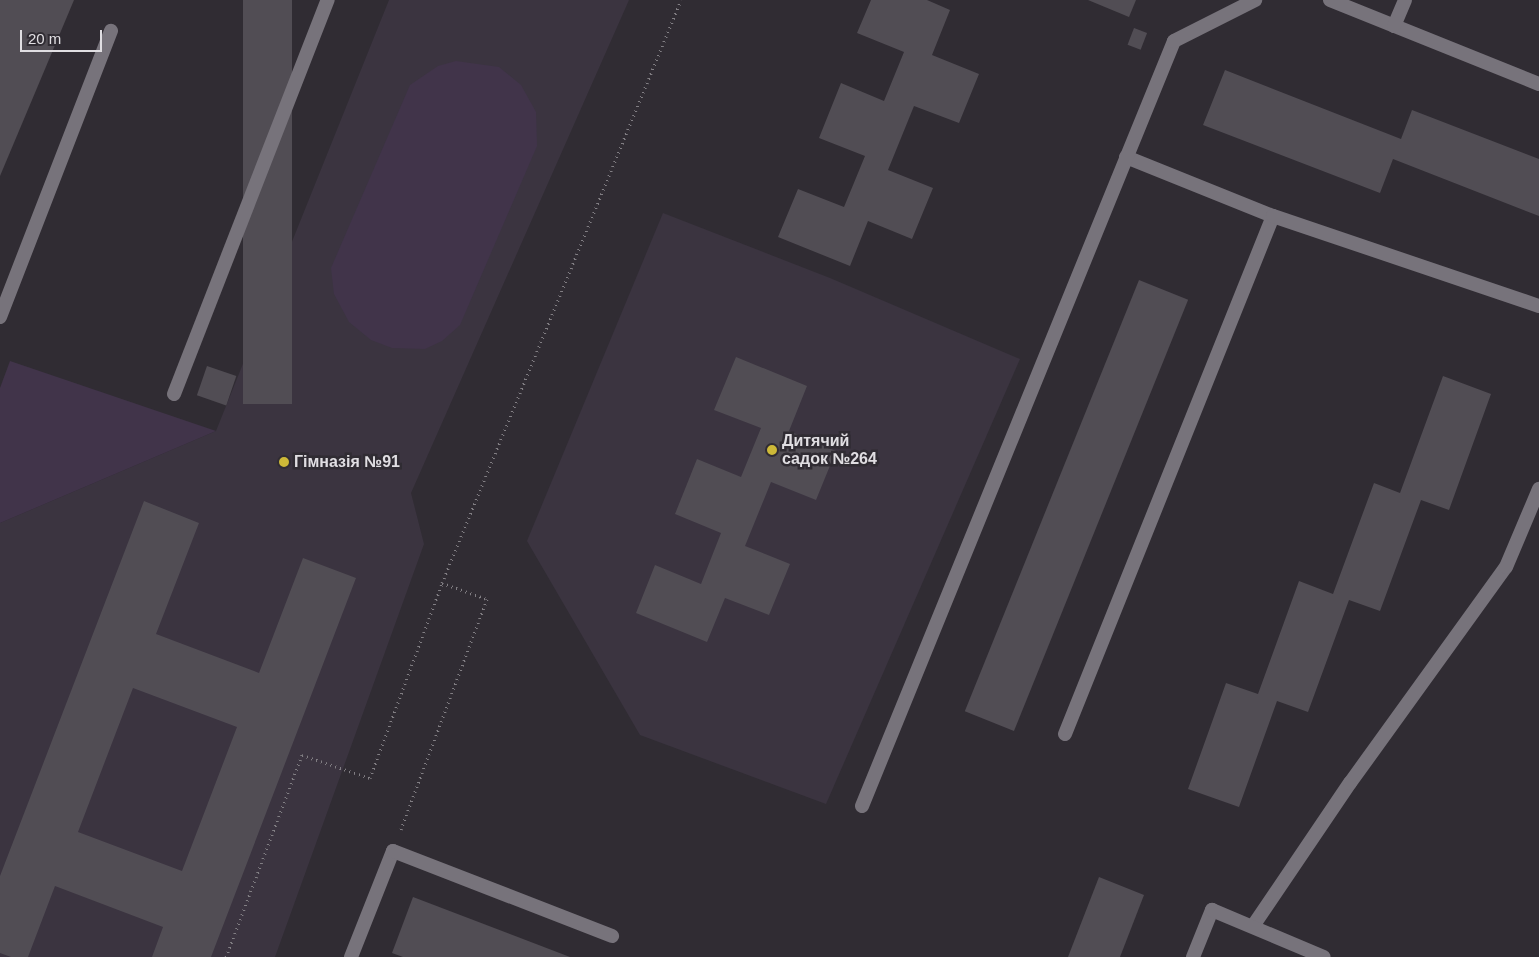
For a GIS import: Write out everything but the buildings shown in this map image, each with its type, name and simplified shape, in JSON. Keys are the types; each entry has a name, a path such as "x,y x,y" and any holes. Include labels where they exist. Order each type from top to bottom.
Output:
{"lane":[{"path":"174,394 328,0"},
{"path":"862,806 1174,41 1255,0"},
{"path":"1330,0 1539,84"},
{"path":"1394,26 1404,0"},
{"path":"0,316 111,31"},
{"path":"1126,157 1273,216 1539,306"},
{"path":"1064,734 1273,216"},
{"path":"1253,926 1350,783 1506,567 1539,489"},
{"path":"351,957 393,851 612,936"},
{"path":"1194,957 1212,910 1324,957"}],"path":[{"path":"226,957 302,755 370,778 442,583 681,0"},
{"path":"393,851 487,599 442,583"}],"shaded area":[{"name":"Гімназія №91","path":"389,0 629,0 411,493 424,544 275,957 0,957 0,523 216,431"},
{"path":"456,61 499,67 521,85 536,112 537,146 460,325 442,341 425,349 392,348 371,340 349,322 334,294 331,268 410,85 438,66"},
{"name":"Дитячий садок №264","path":"663,213 830,278 1020,359 826,804 640,735 527,541"},
{"path":"10,361 216,431 0,523 0,388"}],"place":[{"name":"Дитячий садок №264","path":"772,450"},
{"name":"Гімназія №91","path":"284,462"}]}
